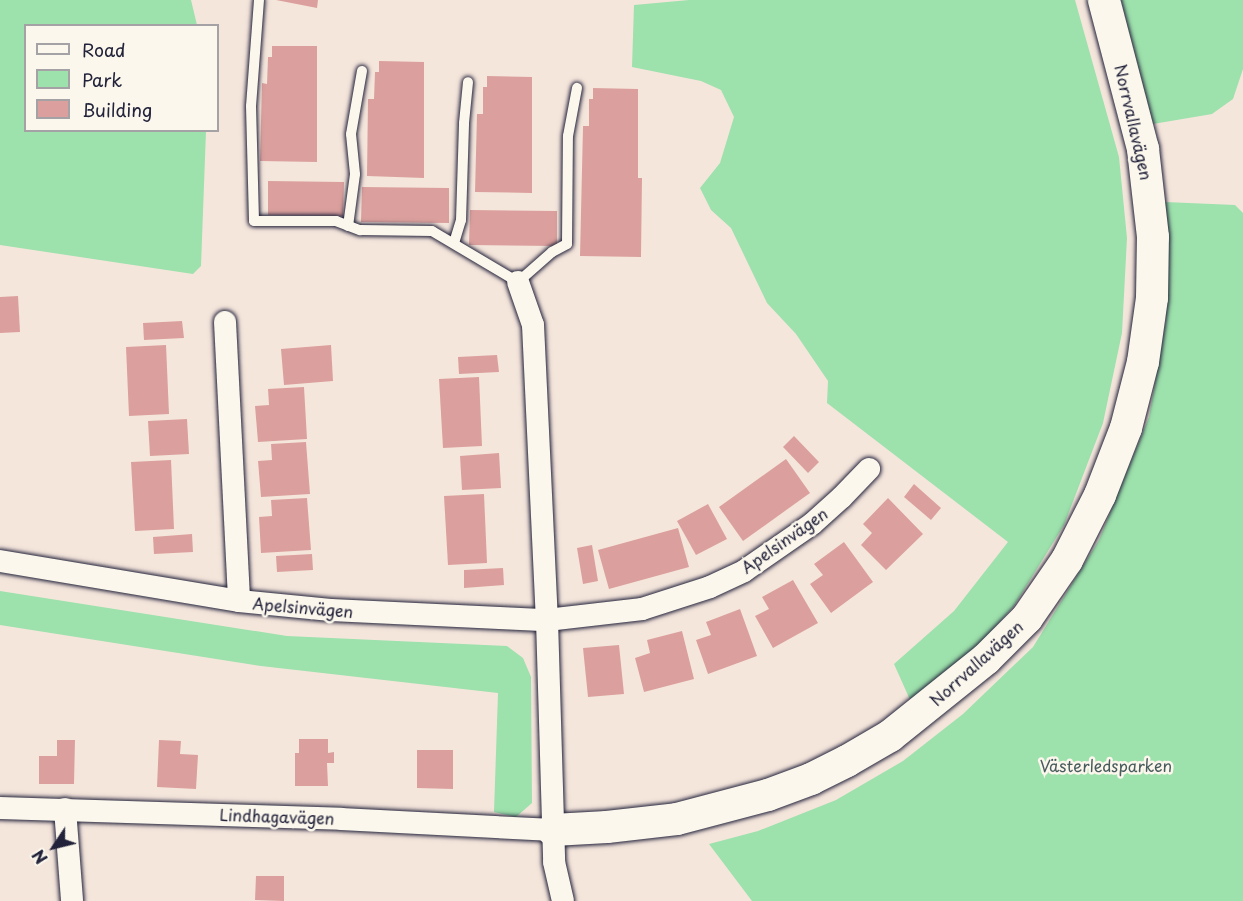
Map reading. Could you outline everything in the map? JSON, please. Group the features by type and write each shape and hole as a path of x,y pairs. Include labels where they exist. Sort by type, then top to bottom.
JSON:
{"street":[{"name":"Norrvallavägen","path":"553,830 607,828 677,819 768,795 811,779 847,761 890,736 986,659 1027,618 1067,560 1100,495 1125,428 1143,362 1152,298 1152,227 1143,149 1104,0"},
{"path":"518,282 533,325 547,620 554,862 563,901"},
{"name":"Apelsinvägen","path":"225,322 239,601"},
{"name":"Apelsinvägen","path":"0,561 239,601 331,610 547,620 642,609 710,587 744,571 812,524 869,469"},
{"name":"Lindhagavägen","path":"0,808 65,808 553,830"},
{"path":"65,808 72,901"}],"lane":[{"path":"259,0 251,106 254,221 336,221 360,230 432,231 518,282 552,252 567,244 568,136 577,88"},
{"path":"348,226 355,174 351,134 362,71"},
{"path":"454,243 461,220 464,123 468,82"}],"green space":[{"path":"0,0 191,0 197,24 24,24 24,132 206,132 201,266 193,274 0,245"},
{"path":"689,0 1075,0 1119,157 1127,238 1122,333 1103,423 1064,525 1014,606 969,656 911,702 894,664 954,611 1008,542 827,403 828,381 796,334 767,303 731,228 711,210 700,188 720,163 734,117 721,90 701,81 632,67 634,5"},
{"path":"1121,0 1243,0 1243,69 1233,99 1212,114 1153,124"},
{"name":"Västerledsparken","path":"1165,202 1235,205 1243,213 1243,901 752,901 709,844 758,831 836,800 903,761 963,714 1033,647 1099,540 1149,417 1166,320"},
{"path":"0,591 287,636 507,646 523,658 531,677 532,803 516,817 494,812 498,693 261,666 0,625"}],"building":[{"path":"276,0 318,0 317,8"},
{"path":"272,46 317,46 317,162 260,161 262,83 267,84 268,57 272,57"},
{"path":"379,61 424,62 424,178 367,176 368,99 374,99 375,72 379,72"},
{"path":"487,76 532,77 532,193 475,192 477,114 483,114 483,87 487,87"},
{"path":"593,88 638,89 638,178 642,178 641,257 580,256 583,126 589,126 589,99 593,99"},
{"path":"268,181 344,182 343,216 268,215"},
{"path":"362,187 449,188 449,223 361,222"},
{"path":"470,210 557,211 557,246 469,245"},
{"path":"18,296 20,332 0,333 0,297"},
{"path":"182,321 184,338 144,340 143,323"},
{"path":"166,345 169,414 129,416 126,347"},
{"path":"331,345 333,381 284,385 281,349"},
{"path":"497,355 499,372 459,374 458,357"},
{"path":"479,377 482,446 443,448 439,379"},
{"path":"304,387 307,439 258,442 255,406 269,405 268,389"},
{"path":"187,419 189,454 150,456 148,421"},
{"path":"794,436 819,462 808,473 783,447"},
{"path":"306,442 310,494 261,497 258,461 272,460 271,444"},
{"path":"499,453 501,488 462,490 460,456"},
{"path":"786,459 810,493 743,541 719,507"},
{"path":"171,460 174,529 135,531 131,462"},
{"path":"914,484 941,508 931,520 904,497"},
{"path":"484,494 487,563 448,565 444,496"},
{"path":"307,498 311,550 261,553 259,517 272,516 271,500"},
{"path":"888,498 923,534 886,570 861,545 872,533 863,524"},
{"path":"708,504 727,539 696,555 677,521"},
{"path":"678,528 689,567 609,589 598,550"},
{"path":"192,534 193,552 154,554 153,537"},
{"path":"844,542 873,582 831,613 810,584 823,575 814,564"},
{"path":"592,545 598,581 583,584 577,548"},
{"path":"312,554 313,570 277,572 276,556"},
{"path":"503,568 504,585 464,588 464,570"},
{"path":"793,580 818,623 773,648 755,616 769,609 762,597"},
{"path":"740,609 757,656 708,674 696,640 711,635 706,622"},
{"path":"682,631 694,679 644,692 635,658 650,653 647,640"},
{"path":"619,645 624,694 588,697 583,648"},
{"path":"299,739 328,739 328,753 334,752 334,763 327,763 328,786 295,786 295,753 299,753"},
{"path":"57,740 75,740 74,784 39,784 39,756 57,756"},
{"path":"159,740 181,741 180,754 198,755 196,789 157,787"},
{"path":"417,750 453,750 453,789 417,788"},
{"path":"256,876 284,876 284,901 255,900"}]}
